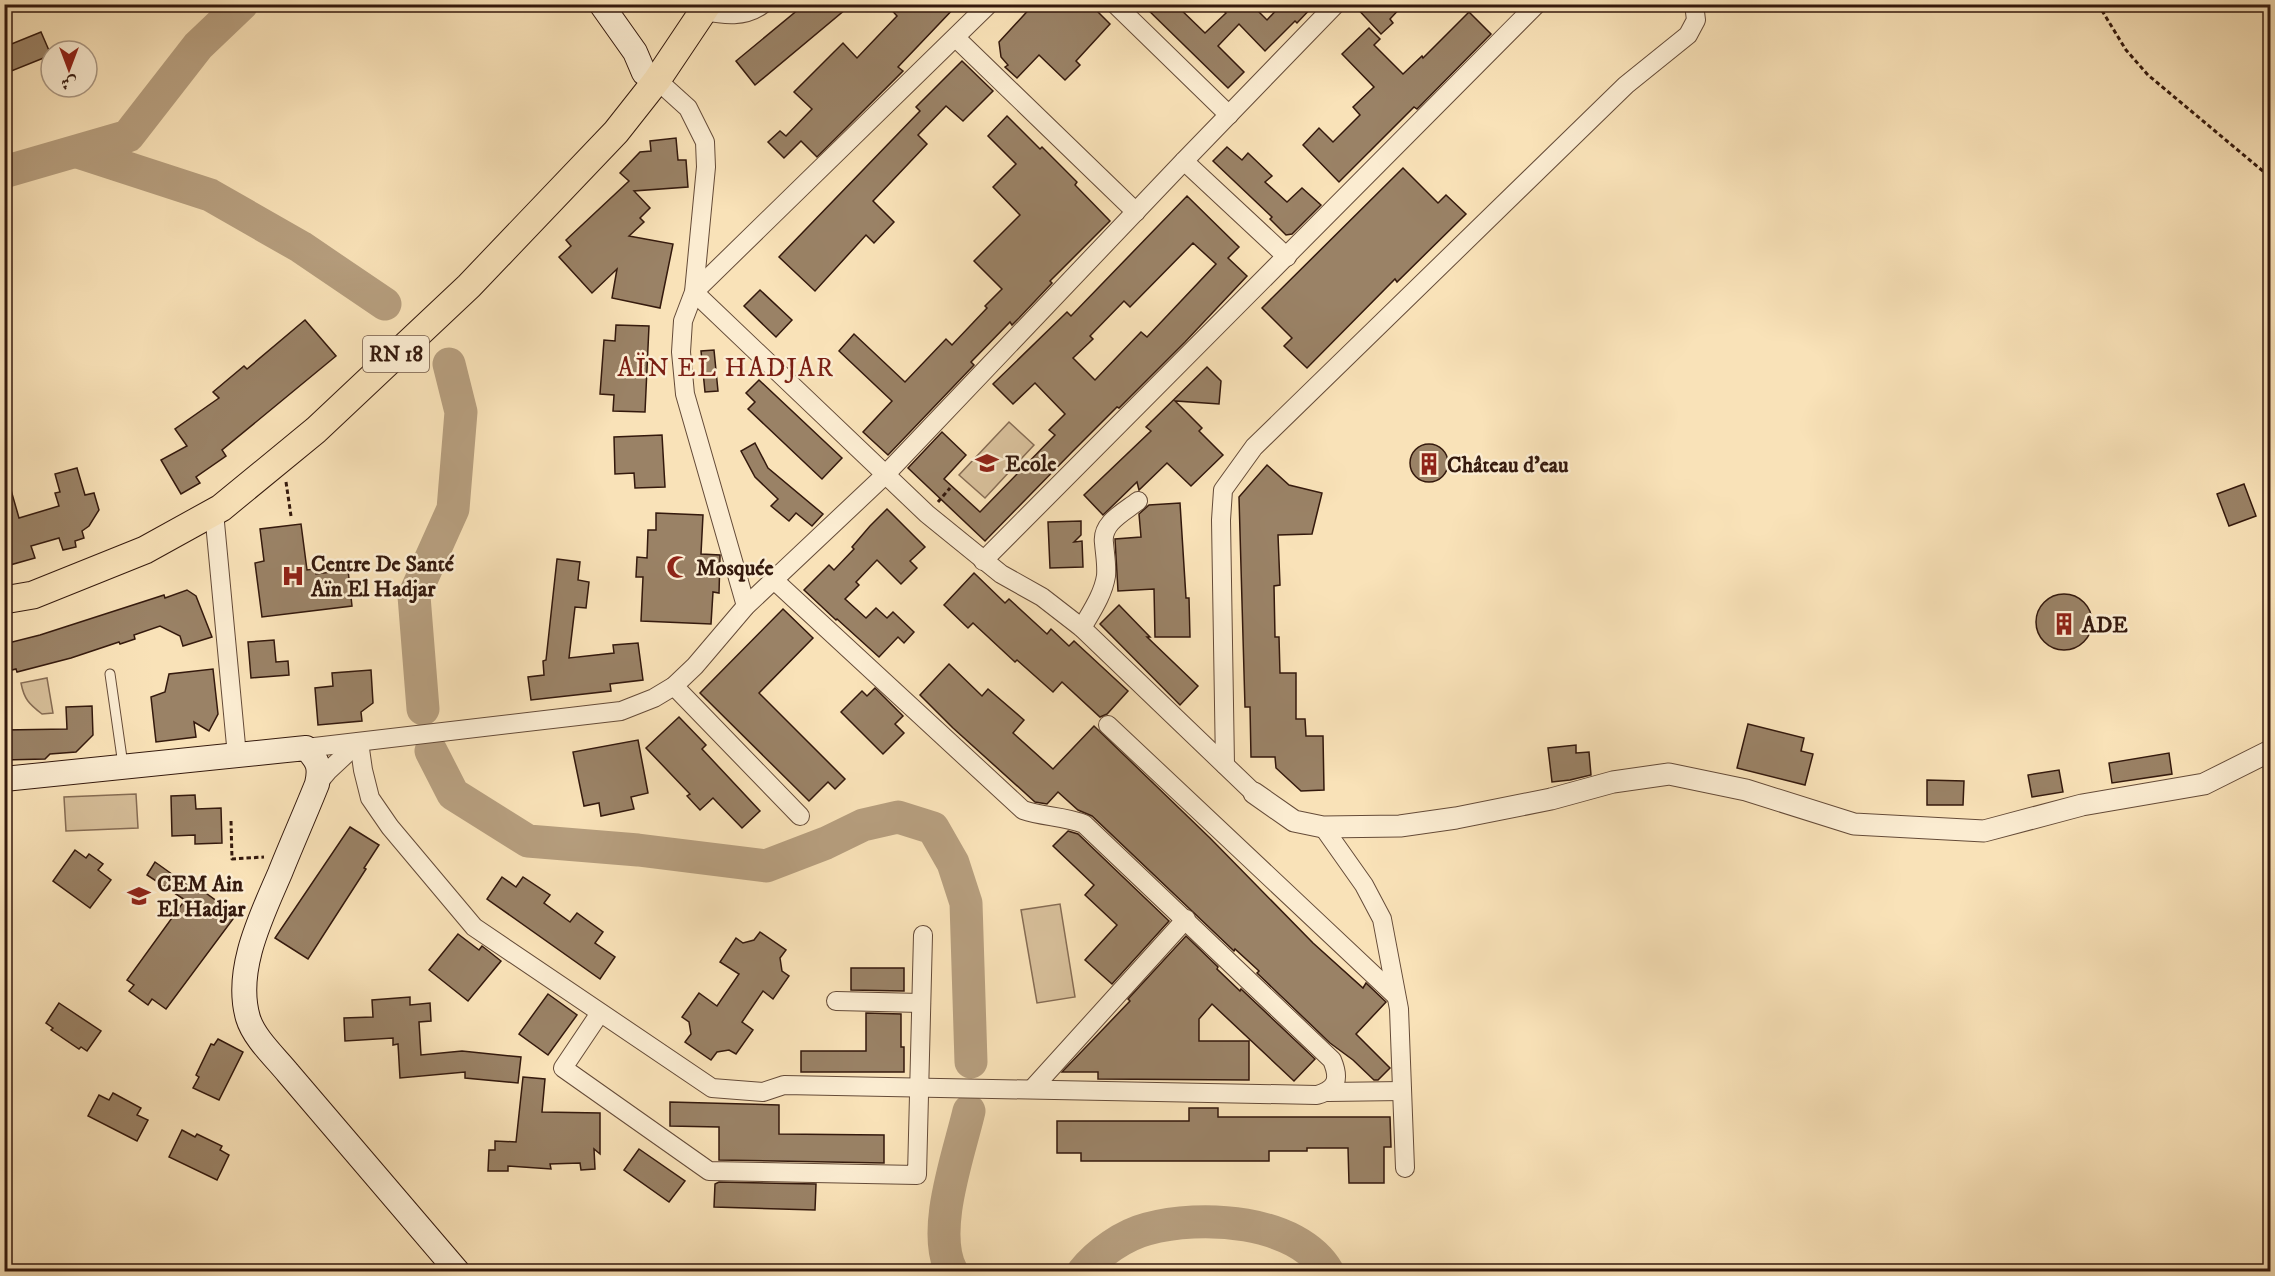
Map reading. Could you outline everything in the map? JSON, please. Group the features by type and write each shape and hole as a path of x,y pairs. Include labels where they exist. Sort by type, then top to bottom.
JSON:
{"main road":[{"path":"601,4 635,52 644,73 657,80"},
{"name":"RN 18","path":"4,600 33,595 145,550 214,512 316,430 469,286 616,132 657,80 705,8"},
{"path":"4,779 306,748 318,762 320,772 254,935 248,964 246,993 249,1018 263,1043 458,1272"}],"street":[{"path":"705,8 726,15 740,15 764,4"},
{"path":"694,292 956,39 989,4"},
{"path":"1115,4 1229,115"},
{"path":"306,748 621,711 654,698 674,686 695,666 746,606 885,475 1336,4"},
{"path":"983,561 1537,4"},
{"path":"1225,765 1221,520 1223,490 1254,447 1626,86 1688,35 1696,20 1694,4"},
{"path":"956,39 1136,212"},
{"path":"657,80 688,108 705,142 706,166 694,292 684,321 681,352 685,394 746,606"},
{"path":"1184,161 1287,257"},
{"path":"694,292 927,514 983,561 1042,597 1082,628 1254,793 1294,822 1323,827 1401,826 1456,818 1551,799 1613,782 1669,774 1746,790 1854,824 1984,831 2082,805 2204,784 2271,751"},
{"path":"1082,628 1101,594 1105,579 1107,564 1103,540 1106,530 1110,522 1138,501"},
{"path":"214,512 237,756"},
{"path":"774,580 1023,810 1040,816 1073,819 1084,825 1186,919 1332,1060 1336,1071 1336,1082 1328,1092"},
{"path":"674,686 800,816"},
{"path":"1108,725 1396,996"},
{"path":"317,784 359,742"},
{"path":"359,742 370,798 390,827 474,927 712,1088 763,1092 784,1085 1317,1095 1328,1092 1402,1091"},
{"path":"1323,827 1364,885 1382,919 1399,1009 1405,1168"},
{"path":"1032,1089 1186,919"},
{"path":"600,1013 563,1068 709,1171 917,1174 923,935"},
{"path":"836,1001 921,1003"}],"lane":[{"path":"110,674 124,768"}],"path":[{"path":"2098,4 2126,50 2148,75 2271,177"},
{"path":"283,457 291,516"},
{"path":"231,821 232,859 287,856"}],"shaded area":[{"path":"1009,422 1034,445 985,498 959,475"},
{"path":"47,678 53,713 42,714 28,701 21,683"},
{"path":"136,794 138,828 66,831 64,797"},
{"path":"1060,904 1075,997 1037,1003 1021,910"}],"building":[{"path":"805,4 852,4 755,85 736,61"},
{"path":"886,4 958,4 898,67 903,71 817,157 801,141 784,158 768,142 780,131 786,136 812,109 794,92 843,43 857,58 897,16"},
{"path":"1034,4 1090,4 1110,24 1076,61 1080,65 1065,80 1039,55 1017,78 1005,67 1008,65 1001,57 999,42"},
{"path":"1142,4 1175,4 1205,33 1226,13 1217,4 1251,4 1267,20 1282,4 1315,4 1265,51 1239,24 1218,46 1244,72 1228,88"},
{"path":"1353,4 1404,4 1390,19 1393,23 1381,34"},
{"path":"1469,12 1491,34 1417,109 1414,107 1339,182 1303,145 1319,128 1333,142 1360,115 1353,107 1374,87 1342,54 1369,28 1380,39 1374,45 1403,74 1422,56 1423,58"},
{"path":"41,32 44,39 39,39 39,60 4,74 4,47"},
{"path":"962,61 993,91 963,121 946,106 918,135 927,144 873,201 894,222 874,243 866,235 815,291 779,257 920,111 916,107"},
{"path":"1007,116 1077,182 1075,185 1110,221 1050,281 1052,283 1019,318 1012,325 1010,322 971,362 974,365 888,455 863,432 892,401 839,351 854,334 905,382 946,339 952,345 1002,289 974,261 1020,215 993,187 1016,164 988,136"},
{"path":"676,138 678,160 686,160 688,187 634,191 650,208 640,218 644,222 629,236 673,244 660,308 612,298 617,269 592,293 559,257 571,246 566,240 629,181 620,173 640,152 651,151 650,141"},
{"path":"1227,147 1242,160 1248,153 1272,176 1265,182 1287,202 1302,188 1321,205 1292,234 1286,235 1270,219 1272,217 1213,161"},
{"path":"1403,168 1438,203 1446,195 1466,214 1397,282 1395,279 1307,368 1284,346 1292,338 1262,308"},
{"path":"1187,196 1239,247 1228,258 1247,276 1185,342 1119,408 1117,407 985,541 908,468 942,432 966,455 944,479 980,512 1055,435 1049,430 1065,414 1035,383 1013,404 993,384 1067,312 1071,316","holes":["1193,243 1216,264 1147,337 1141,332 1095,380 1073,358 1093,339 1090,336 1124,301 1130,307"]},
{"path":"760,290 792,320 776,337 744,306"},
{"path":"305,320 336,356 222,450 226,456 196,477 200,483 181,494 161,460 187,446 175,429 219,398 213,392 244,366 247,369"},
{"path":"616,325 649,326 645,412 613,411 614,395 600,394 604,340 615,341"},
{"path":"714,350 718,391 705,392 701,351"},
{"path":"1207,367 1221,381 1219,404 1175,401 1202,428 1199,431 1223,455 1191,486 1167,463 1139,490 1137,482 1103,515 1084,495 1151,431 1146,427"},
{"path":"759,380 842,458 822,479 748,409 755,402 746,393"},
{"path":"662,435 665,487 635,488 634,473 615,474 614,437"},
{"path":"755,443 768,468 823,514 812,526 796,513 789,521 771,506 778,499 755,477 741,451"},
{"name":"Château d'eau","path":"1429,444 1443,449 1448,463 1443,477 1429,482 1415,477 1410,463 1415,449"},
{"path":"1267,465 1289,485 1322,493 1312,534 1278,535 1280,585 1274,586 1275,637 1279,637 1280,673 1296,673 1296,719 1305,719 1306,736 1323,736 1324,790 1301,791 1276,768 1275,757 1251,757 1250,707 1245,707 1239,497"},
{"path":"77,468 85,495 94,493 99,510 89,526 82,531 84,538 75,541 76,547 63,550 59,538 31,546 35,558 10,565 7,555 4,556 4,484 9,483 19,518 59,506 55,493 60,492 55,474"},
{"path":"2244,484 2256,516 2229,526 2217,494"},
{"path":"1180,503 1186,598 1189,598 1190,637 1155,637 1154,589 1118,591 1115,539 1141,537 1139,514 1149,505"},
{"path":"887,509 925,547 910,561 917,568 901,584 877,560 856,582 859,585 845,599 866,618 876,608 887,618 893,612 914,632 904,643 898,637 879,657 804,590 829,565 834,570"},
{"name":"Mosquée","path":"656,513 703,515 701,554 720,555 719,593 713,592 711,624 641,621 643,577 636,577 637,557 647,558 648,530 656,530"},
{"path":"1081,521 1081,535 1074,542 1082,541 1083,567 1050,568 1048,522"},
{"path":"301,524 307,570 315,569 316,574 348,570 352,606 262,617 255,563 264,561 260,529"},
{"path":"557,559 580,562 578,580 589,582 586,608 575,607 569,658 614,653 613,645 638,643 643,680 610,684 611,691 531,700 528,677 544,675 543,661 546,660"},
{"path":"974,573 1005,603 1009,599 1047,634 1051,629 1069,646 1074,641 1128,691 1107,714 1100,717 1062,682 1053,692 1017,660 1015,662 973,623 968,628 944,605"},
{"path":"187,590 196,596 212,637 183,646 180,636 160,626 134,635 135,639 120,644 119,642 71,658 17,672 16,669 4,672 4,644"},
{"name":"ADE","path":"2058,594 2070,594 2084,602 2092,616 2090,633 2084,642 2070,650 2058,650 2041,638 2036,628 2036,616 2048,599"},
{"path":"1119,605 1150,637 1147,637 1198,686 1180,705 1100,624"},
{"path":"783,609 813,638 759,693 845,779 835,789 828,782 809,801 700,693"},
{"path":"274,640 276,662 288,661 289,675 251,678 248,642"},
{"path":"949,664 982,696 988,689 1024,720 1013,733 1053,769 1094,726 1210,838 1313,943 1363,988 1366,983 1386,1002 1356,1034 1390,1068 1378,1080 1374,1080 1330,1043 1257,973 1259,971 1235,949 1234,951 1092,816 1078,810 1058,792 1047,804 1035,802 953,728 920,695"},
{"path":"213,669 218,714 209,731 194,722 196,737 156,742 151,697 165,692 169,674"},
{"path":"371,670 373,703 361,712 362,721 318,725 315,688 333,686 332,673"},
{"path":"875,688 903,716 895,724 904,733 883,754 841,712 862,691 867,696"},
{"path":"92,706 93,735 76,752 50,754 45,759 4,760 4,730 67,729 66,707"},
{"path":"679,717 706,745 702,749 760,811 742,828 713,798 700,810 687,796 690,794 646,748"},
{"path":"1748,724 1804,738 1801,751 1813,754 1805,785 1737,768"},
{"path":"638,740 648,793 631,797 634,809 601,816 599,803 584,806 573,752"},
{"path":"1576,745 1576,753 1589,752 1591,775 1552,782 1548,748"},
{"path":"2169,753 2172,774 2112,783 2109,763"},
{"path":"2059,770 2063,792 2032,797 2028,775"},
{"path":"1927,780 1964,781 1963,805 1927,805"},
{"path":"195,795 196,809 221,808 222,843 195,844 195,835 172,836 171,796"},
{"path":"350,827 379,845 308,959 275,938"},
{"path":"1068,831 1078,834 1169,921 1112,984 1085,960 1117,925 1085,895 1094,885 1053,846"},
{"path":"75,850 86,858 89,854 103,864 98,870 111,880 90,908 53,881"},
{"path":"155,862 193,889 196,886 236,915 166,1009 152,999 148,1005 129,991 134,985 127,980 185,900 147,875"},
{"path":"502,877 516,887 523,877 550,895 544,903 570,922 577,913 603,932 595,943 615,957 600,979 487,899"},
{"path":"760,932 786,950 780,958 782,971 789,976 773,999 763,991 742,1022 753,1030 736,1054 729,1050 717,1052 711,1060 685,1042 691,1034 689,1022 682,1017 699,993 717,1006 739,974 720,962 736,938 743,943 754,940"},
{"path":"458,934 479,950 482,946 501,961 468,1001 429,970"},
{"path":"1186,936 1240,991 1241,989 1315,1059 1294,1081 1212,1004 1199,1019 1199,1041 1249,1041 1249,1080 1098,1079 1098,1072 1062,1072 1130,1001 1128,999"},
{"path":"851,968 904,968 904,991 851,990"},
{"path":"548,994 577,1015 548,1055 519,1034"},
{"path":"410,997 410,1005 430,1003 431,1021 419,1022 421,1055 462,1051 521,1057 518,1083 465,1078 465,1072 400,1078 398,1044 393,1045 393,1038 345,1041 344,1018 373,1017 372,1000"},
{"path":"59,1003 101,1031 87,1051 81,1047 79,1049 51,1030 53,1028 46,1023"},
{"path":"866,1013 901,1014 904,1072 801,1072 801,1051 866,1051"},
{"path":"218,1039 243,1052 219,1100 193,1088 199,1077 196,1075 211,1044 214,1045"},
{"path":"523,1077 545,1079 542,1112 600,1113 600,1154 594,1149 595,1169 581,1170 580,1163 550,1164 551,1169 508,1166 508,1171 488,1171 489,1150 495,1150 495,1141 516,1142"},
{"path":"113,1093 141,1108 137,1115 148,1120 137,1141 88,1116 99,1095 109,1100"},
{"path":"670,1102 779,1105 779,1134 884,1135 884,1163 719,1160 719,1127 670,1126"},
{"path":"1189,1108 1218,1108 1218,1117 1390,1117 1391,1147 1384,1147 1384,1183 1349,1183 1348,1148 1269,1151 1269,1161 1081,1161 1081,1153 1057,1153 1057,1121 1189,1121"},
{"path":"182,1130 195,1137 197,1134 222,1146 220,1150 229,1155 217,1180 169,1157"},
{"path":"639,1149 685,1181 669,1202 624,1170"},
{"path":"719,1182 816,1184 815,1210 714,1207 715,1184"}],"waterway":[{"path":"4,172 128,136 198,46 242,4"},
{"path":"78,152 210,195 301,247 385,304"},
{"path":"423,709 414,596 453,509 461,412 449,364"},
{"path":"431,751 453,794 528,841 638,850 766,866 826,843 863,825 898,817 933,828 953,863 966,903 971,1062"},
{"path":"952,1272 946,1255 945,1215 953,1170 969,1111"},
{"path":"1083,1272 1104,1252 1129,1236 1169,1224 1193,1222 1246,1225 1271,1231 1294,1241 1313,1254 1328,1272"}],"place":[{"name":"Ecole","path":"987,463"},
{"name":"Château d'eau","path":"1429,464"},
{"name":"Mosquée","path":"678,567"},
{"name":"Centre De Santé Aïn El Hadjar","path":"293,576"},
{"name":"ADE","path":"2064,624"},
{"name":"CEM Ain El Hadjar","path":"139,896"}],"district":[{"name":"AÏN EL HADJAR","path":"726,367"}]}
